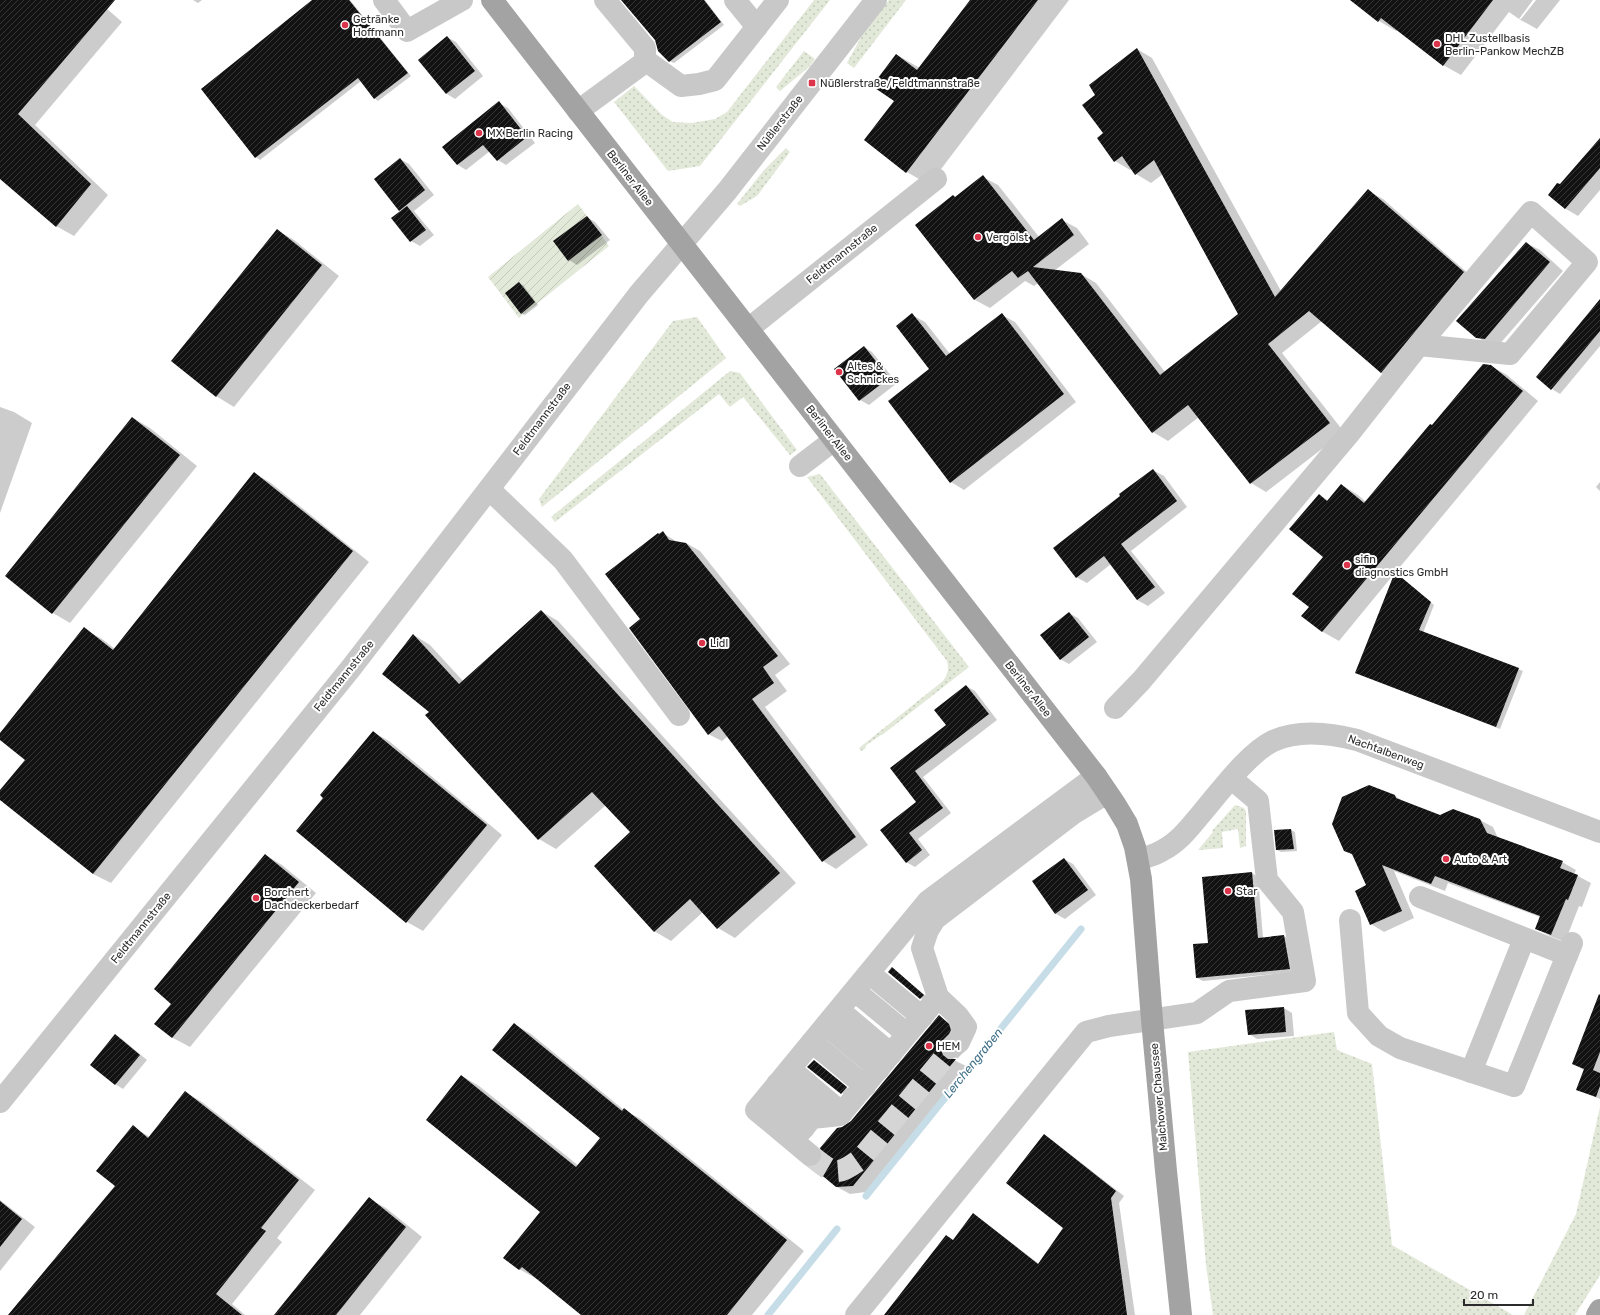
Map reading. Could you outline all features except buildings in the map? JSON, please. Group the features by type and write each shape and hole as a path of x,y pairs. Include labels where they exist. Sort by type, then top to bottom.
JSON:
{"main road":[{"name":"Berliner Allee","path":"492,0 1102,784 1127,824 1135,847 1139,870"},
{"name":"Malchower Chaussee","path":"1139,870 1166,1171 1181,1315"},
{"path":"1597,1315 1600,1310"}],"street":[{"path":"384,0 407,31 462,0"},
{"path":"578,111 627,77 645,62 644,48 605,0"},
{"path":"735,0 757,27"},
{"path":"645,60 681,86 715,80 778,0"},
{"name":"Nüßlerstraße","path":"682,244 727,191 876,0"},
{"name":"Feldtmannstraße","path":"748,329 936,179"},
{"path":"1115,708 1141,681 1349,434 1419,345 1531,212 1587,262 1510,354 1419,345"},
{"name":"Feldtmannstraße","path":"0,1102 351,668 630,306 682,244"},
{"path":"800,466 834,440"},
{"path":"489,489 563,560 679,715"},
{"name":"Nachtalbenweg","path":"1139,870 1182,836 1252,756 1272,742 1284,736 1302,734 1322,734 1357,740 1600,832"},
{"path":"856,1315 1086,1032 1110,1026 1197,1013 1229,991 1305,981 1293,912 1267,880 1258,801 1232,779"},
{"path":"938,997 840,1115 804,1128 756,1110 928,901 1102,784"},
{"path":"954,1048 959,1042 966,1027 958,1016 938,997 922,948 928,930 935,919 1074,813 1102,784"},
{"path":"1350,920 1358,1012 1379,1036 1400,1048 1514,1086 1570,949 1524,939 1420,897"},
{"path":"1472,1072 1524,939"},
{"path":"869,973 922,1016"},
{"path":"855,991 907,1034"},
{"path":"832,1018 885,1061"},
{"path":"812,1042 865,1086"},
{"path":"778,1084 842,1113"},
{"path":"778,1084 804,1128 810,1154"}],"green space":[{"path":"814,0 830,0 700,166 668,171 614,102 634,86 662,115 673,122 692,123 715,119 727,112"},
{"path":"889,0 906,0 854,68 847,63 864,32"},
{"path":"804,51 815,59 809,67 780,91 776,87"},
{"path":"786,148 790,152 757,196 740,206 737,204 764,170"},
{"path":"578,204 609,246 519,318 488,277"},
{"path":"697,317 726,358 542,507 539,499 673,321"},
{"path":"730,371 740,373 797,450 790,455 743,397 730,407 719,394 555,522 551,517"},
{"path":"820,474 969,667 882,735 865,746 866,748 861,751 859,748 943,681 948,671 948,664 807,477"},
{"path":"1235,805 1244,808 1246,811 1246,846 1240,848 1238,829 1222,832 1223,848 1198,850 1213,832 1212,831"},
{"path":"1334,1032 1337,1050 1372,1064 1392,1245 1513,1315 1213,1315 1206,1265 1188,1052"},
{"path":"1600,1107 1600,1275 1575,1315 1524,1315 1576,1214"}],"waterway":[{"name":"Lerchengraben","path":"866,1196 1081,929"},
{"name":"Lerchengraben","path":"768,1315 837,1229"}],"tunnel":[{"path":"810,1155 825,1167 836,1171 841,1171 862,1158 953,1047"}],"place":[{"name":"Getränke Hoffmann","path":"345,25"},
{"name":"DHL Zustellbasis Berlin-Pankow MechZB","path":"1437,44"},
{"name":"Nüßlerstraße/Feldtmannstraße","path":"812,83"},
{"name":"MX Berlin Racing","path":"479,133"},
{"name":"Vergölst","path":"978,237"},
{"name":"Altes & Schnickes","path":"839,372"},
{"name":"sifin diagnostics GmbH","path":"1347,565"},
{"name":"Lidl","path":"702,643"},
{"name":"Auto & Art","path":"1446,859"},
{"name":"Star","path":"1228,891"},
{"name":"Borchert Dachdeckerbedarf","path":"256,898"},
{"name":"HEM","path":"929,1046"}]}
